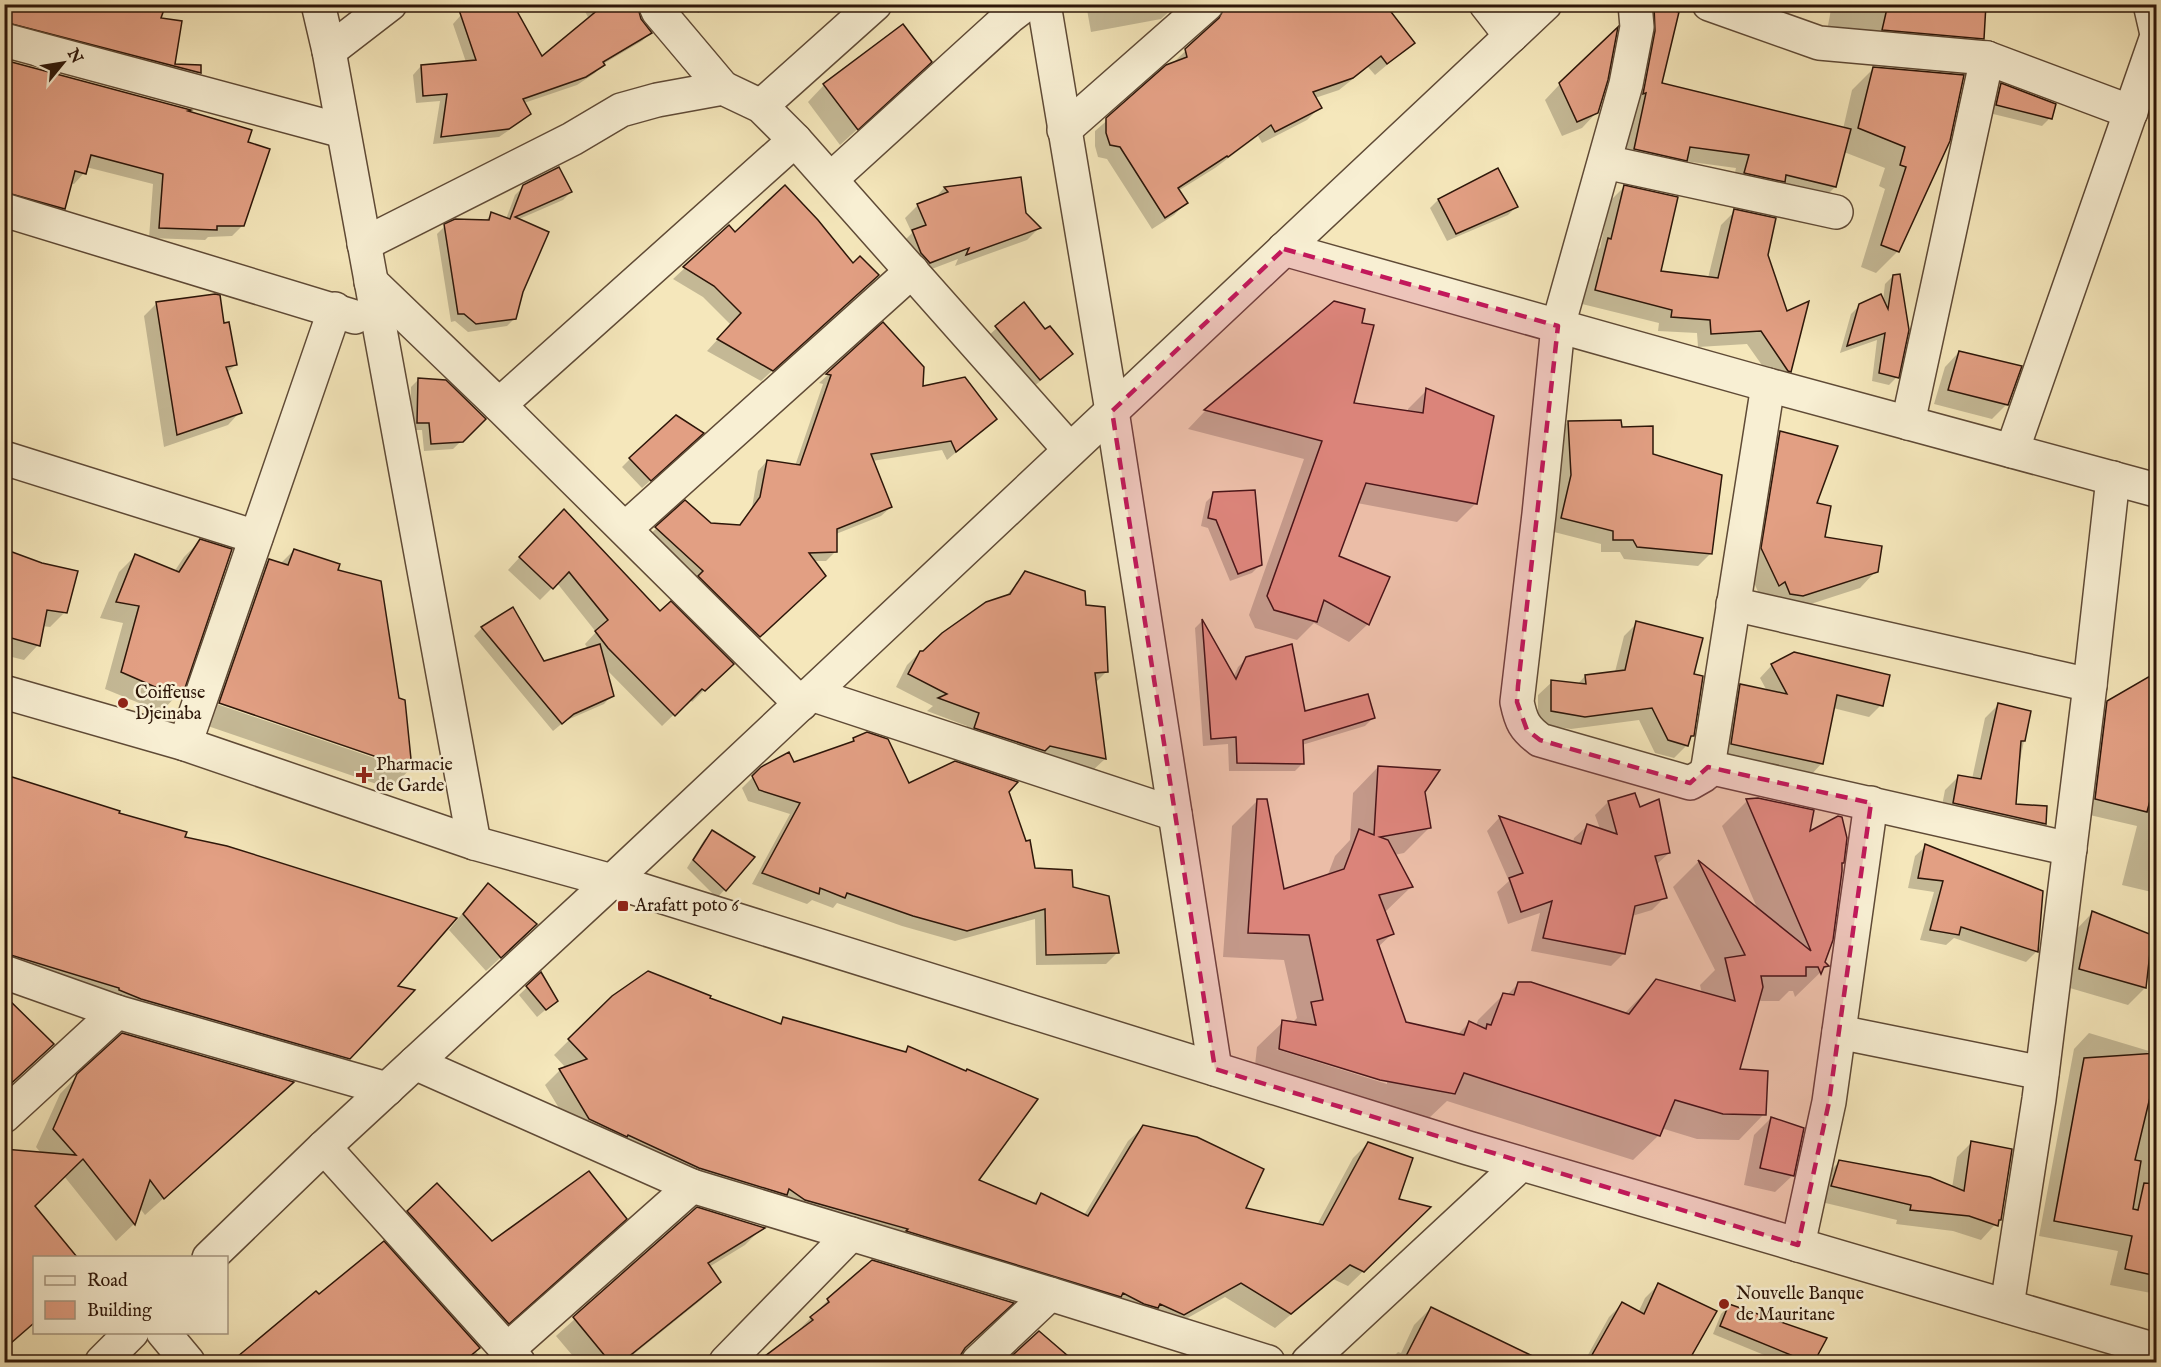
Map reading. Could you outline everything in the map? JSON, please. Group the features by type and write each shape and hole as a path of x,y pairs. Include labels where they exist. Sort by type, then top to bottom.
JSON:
{"street":[{"path":"318,4 329,51 474,843"},
{"path":"329,51 390,4"},
{"path":"655,4 658,11 723,88 761,106 795,140 1070,450"},
{"path":"761,106 875,4"},
{"path":"1044,4 1112,411 1215,1069"},
{"path":"1064,130 1207,4"},
{"path":"1486,4 1511,36"},
{"path":"210,1256 1545,4"},
{"path":"1635,4 1637,27 1626,84 1558,326 1517,702 1527,730 1540,740 1690,783 1704,775 1708,767 1768,385"},
{"path":"1709,4 1819,43 1987,58 2131,112"},
{"path":"2150,4 2157,30"},
{"path":"831,179 1011,9"},
{"path":"2012,451 2157,39"},
{"path":"4,40 343,131"},
{"path":"1908,423 1987,58"},
{"path":"364,244 572,139 621,110 657,100 723,88"},
{"path":"499,405 795,140"},
{"path":"1605,162 1836,212"},
{"path":"4,210 335,309 379,326"},
{"path":"1284,249 1768,385 2157,490"},
{"path":"625,529 912,271"},
{"path":"371,282 625,529 806,699 1175,814"},
{"path":"185,744 335,309"},
{"path":"4,458 256,537"},
{"path":"2007,1306 2042,1073 2114,478"},
{"path":"1733,604 2090,685"},
{"path":"4,692 185,744 474,843 612,881 1521,1164 2157,1350"},
{"path":"1708,767 2070,849"},
{"path":"1798,1245 1829,1102 1871,803"},
{"path":"4,972 117,1012 387,1089"},
{"path":"4,1116 117,1012"},
{"path":"1839,1032 2042,1073"},
{"path":"414,1063 692,1185 1050,1293 1268,1362"},
{"path":"324,1147 513,1356 692,1185"},
{"path":"1308,1362 1521,1164"},
{"path":"726,1362 851,1234"},
{"path":"978,1362 1050,1293"},
{"path":"102,1362 130,1334"},
{"path":"165,1334 188,1362"}],"highlighted area":[{"path":"1284,249 1558,326 1518,686 1517,702 1527,730 1540,740 1690,783 1708,767 1871,803 1829,1102 1798,1245 1215,1069 1112,411"}],"building":[{"path":"4,4 166,4 161,18 182,21 175,64 201,65 201,73 4,22"},
{"path":"457,4 513,4 542,56 605,4 637,4 641,19 652,33 603,62 605,65 586,77 523,99 531,114 509,129 441,137 447,94 423,96 421,65 476,60"},
{"path":"1226,4 1385,4 1415,43 1387,64 1381,56 1353,78 1313,92 1322,108 1275,132 1271,125 1228,157 1178,188 1188,203 1165,218 1120,147 1110,145 1106,133 1106,118 1166,65 1187,57 1185,49 1219,18"},
{"path":"1888,4 1986,4 1984,39 1882,30"},
{"path":"1654,6 1679,12 1662,83 1851,129 1836,187 1786,175 1785,182 1744,173 1749,155 1690,147 1687,161 1634,149 1646,93 1643,94 1655,31"},
{"path":"903,24 932,62 858,130 823,84"},
{"path":"1618,27 1608,80 1598,113 1577,122 1559,83"},
{"path":"4,60 191,110 188,111 252,130 248,142 270,149 244,226 217,226 217,230 159,228 163,174 91,155 86,174 75,171 65,209 4,192"},
{"path":"1873,67 1964,75 1950,141 1899,252 1881,245 1906,167 1900,165 1905,147 1858,128"},
{"path":"2001,83 2056,104 2052,119 1996,105"},
{"path":"559,167 572,192 515,217 549,232 523,292 516,319 476,324 464,314 458,314 444,224 455,219 489,220 491,212 510,219 523,185"},
{"path":"1498,168 1518,207 1456,234 1438,199"},
{"path":"1021,177 1026,213 1041,228 966,255 969,248 930,263 921,253 912,230 926,225 917,204 948,192 944,187"},
{"path":"785,185 818,220 853,263 860,256 879,275 773,371 717,339 741,313 714,286 683,267 729,225 735,232"},
{"path":"1624,185 1678,197 1661,271 1718,278 1734,209 1776,218 1768,255 1787,311 1809,301 1791,372 1788,371 1761,331 1711,334 1710,320 1671,317 1672,310 1595,290 1608,238 1611,239"},
{"path":"1900,274 1909,330 1899,378 1879,373 1885,333 1847,346 1859,304 1881,294 1888,309 1893,275"},
{"path":"220,295 224,323 229,322 237,365 226,367 242,413 177,435 156,302"},
{"path":"1334,301 1365,309 1362,323 1374,325 1354,403 1423,413 1426,388 1494,416 1477,504 1366,483 1339,556 1390,577 1369,625 1324,600 1317,622 1274,610 1267,596 1322,441 1204,410"},
{"path":"1024,302 1045,329 1050,326 1073,354 1040,380 995,326"},
{"path":"883,322 924,367 923,386 965,377 997,419 956,452 951,441 871,454 892,507 837,529 837,552 809,553 826,576 760,637 698,576 703,571 655,527 685,500 711,523 740,525 760,497 767,460 800,465 831,375 826,374"},
{"path":"1959,351 2022,366 2008,405 1948,390"},
{"path":"418,378 446,380 486,419 463,442 431,444 429,423 417,423"},
{"path":"676,415 704,433 651,481 629,458"},
{"path":"1621,420 1622,427 1653,426 1653,454 1722,475 1712,554 1637,547 1633,540 1613,540 1613,531 1561,518 1571,475 1568,421"},
{"path":"1780,431 1838,446 1817,503 1831,506 1825,537 1882,546 1878,572 1803,596 1790,594 1785,582 1779,586 1761,548"},
{"path":"1255,490 1262,565 1238,574 1216,520 1208,518 1213,492"},
{"path":"564,509 660,611 671,601 734,664 705,691 702,689 675,716 608,648 595,631 608,620 569,572 553,589 519,557"},
{"path":"200,539 232,549 184,691 180,690 178,697 121,672 139,606 116,602 135,554 179,572"},
{"path":"4,549 42,563 78,571 67,613 47,610 40,646 4,636"},
{"path":"294,549 340,564 338,570 381,581 399,698 405,700 412,769 219,703 269,559 288,565"},
{"path":"1025,571 1085,591 1086,605 1105,607 1108,672 1095,673 1106,759 1050,746 1045,751 974,728 979,713 938,698 947,694 908,674 920,651 986,602 1010,594"},
{"path":"513,607 544,661 600,644 614,696 574,714 562,724 481,627"},
{"path":"1202,619 1236,679 1246,657 1292,644 1305,711 1368,694 1375,718 1303,740 1304,764 1237,763 1236,737 1211,739"},
{"path":"1636,621 1703,638 1694,674 1703,676 1694,736 1691,736 1688,746 1668,740 1652,708 1585,717 1551,711 1551,680 1586,684 1585,675 1625,670"},
{"path":"1794,652 1890,675 1883,706 1837,695 1823,764 1731,744 1740,684 1787,694 1771,664"},
{"path":"2157,672 2157,774 2147,812 2095,799 2107,701"},
{"path":"1998,703 2031,711 2025,741 2021,741 2016,804 2047,806 2046,824 1953,803 1958,775 1981,779"},
{"path":"867,732 888,739 909,783 955,761 1018,782 1009,792 1026,841 1030,840 1035,868 1072,870 1073,887 1109,896 1119,953 1046,955 1045,909 967,931 913,916 847,893 845,898 820,888 819,894 762,873 800,803 759,790 752,776 761,767 789,752 794,762 854,741 853,738"},
{"path":"1378,766 1440,770 1425,792 1431,828 1380,837 1388,840 1413,887 1379,895 1394,934 1377,940 1406,1022 1464,1035 1469,1021 1486,1029 1487,1024 1491,1025 1503,993 1514,995 1518,982 1531,982 1629,1014 1656,979 1735,1001 1725,958 1745,955 1698,860 1811,951 1746,799 1758,798 1814,810 1810,831 1838,816 1842,817 1847,838 1833,940 1825,962 1829,966 1824,967 1821,974 1818,967 1806,967 1806,976 1761,976 1763,987 1740,1069 1768,1071 1766,1115 1723,1114 1675,1100 1660,1136 1464,1073 1455,1094 1380,1080 1279,1049 1282,1020 1316,1025 1311,1002 1323,1000 1309,935 1248,933 1257,799 1267,799 1284,889 1344,869 1359,829 1374,835"},
{"path":"9,776 120,811 119,813 187,832 185,837 227,846 457,918 398,986 415,990 350,1059 141,999 119,988 4,953 4,796"},
{"path":"1635,793 1640,807 1659,799 1670,853 1655,856 1667,898 1635,906 1625,954 1543,938 1552,901 1521,912 1509,878 1523,873 1499,816 1581,844 1587,824 1617,834 1608,801"},
{"path":"712,830 755,857 726,891 693,860"},
{"path":"1925,844 2043,891 2038,952 1961,927 1959,935 1930,930 1943,881 1918,878"},
{"path":"488,883 537,924 501,958 463,914"},
{"path":"2092,911 2152,935 2146,988 2079,969"},
{"path":"648,971 711,996 710,998 781,1024 783,1017 906,1052 908,1046 1038,1099 979,1180 1036,1204 1041,1193 1088,1216 1143,1125 1197,1137 1264,1169 1246,1208 1323,1225 1368,1142 1413,1158 1399,1199 1431,1207 1364,1272 1350,1265 1291,1314 1241,1283 1184,1315 1160,1304 1158,1308 1144,1304 1123,1293 1121,1297 906,1231 908,1229 805,1200 789,1189 787,1195 699,1168 589,1119 559,1069 587,1059 568,1039 612,996"},
{"path":"541,972 558,1001 546,1010 526,986"},
{"path":"4,995 54,1044 4,1090"},
{"path":"122,1033 294,1082 164,1199 150,1180 135,1225 83,1159 35,1206 76,1256 33,1256 33,1324 4,1349 4,1149 76,1155 53,1129 77,1074"},
{"path":"2157,1053 2157,1068 2135,1160 2141,1161 2133,1209 2138,1210 2144,1183 2157,1184 2157,1276 2125,1269 2132,1236 2054,1221 2084,1058"},
{"path":"1771,1117 1804,1128 1794,1176 1760,1168"},
{"path":"1971,1141 2012,1149 2001,1220 1998,1226 1969,1216 1910,1210 1911,1205 1831,1186 1839,1160 1930,1177 1964,1191"},
{"path":"589,1171 627,1219 509,1324 407,1211 437,1183 492,1241"},
{"path":"697,1207 765,1228 708,1263 721,1282 622,1362 610,1362 573,1317"},
{"path":"384,1241 480,1348 463,1362 231,1362 316,1291 319,1294"},
{"path":"872,1260 1014,1303 965,1348 960,1356 960,1362 757,1362 813,1320 810,1317 829,1302 827,1299"},
{"path":"1658,1283 1717,1311 1688,1362 1588,1362 1622,1302 1644,1314"},
{"path":"1729,1304 1827,1338 1814,1362 1808,1362 1720,1326"},
{"path":"1431,1307 1545,1362 1403,1362"},
{"path":"1039,1331 1075,1362 1005,1362"}],"place":[{"name":"Coiffeuse Djeinaba","path":"123,703"},
{"name":"Pharmacie de Garde","path":"364,775"},
{"name":"Arafatt poto 6","path":"623,906"},
{"name":"Nouvelle Banque de Mauritane","path":"1724,1304"}]}
